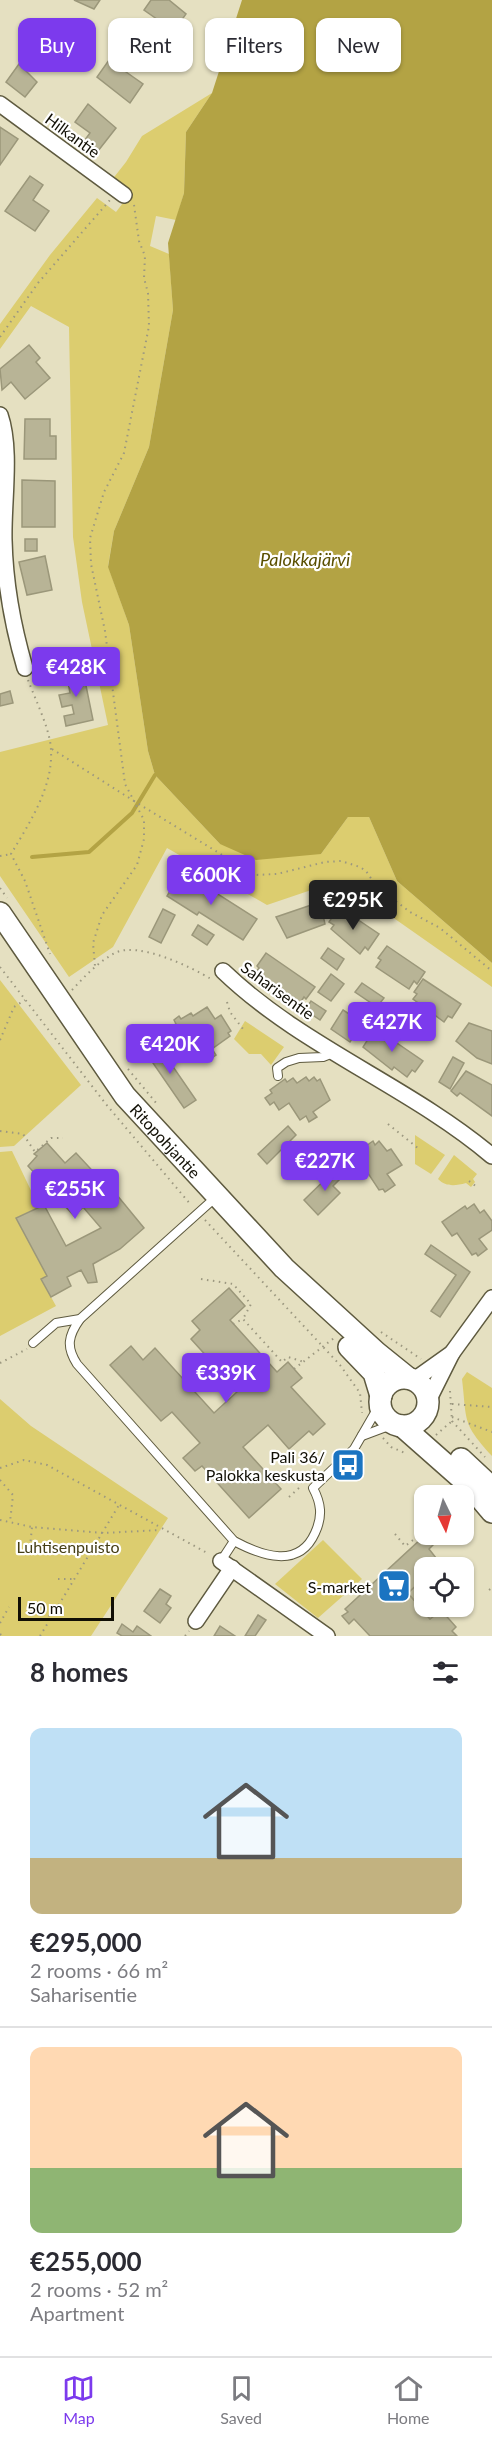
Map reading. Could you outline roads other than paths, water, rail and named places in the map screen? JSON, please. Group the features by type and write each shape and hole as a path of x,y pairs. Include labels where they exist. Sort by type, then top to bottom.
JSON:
{"main road":[{"name":"Ritopohjantie","path":"0,913 125,1096 284,1268 376,1353 411,1379"},
{"name":"Ritopohjantie","path":"284,1268 330,1342 374,1372 381,1400"},
{"path":"492,1488 435,1436 428,1423 423,1387 411,1379 388,1384 381,1400 391,1427 470,1486 492,1512"},
{"path":"391,1427 418,1422 427,1406"}],"street":[{"name":"Hilkantie","path":"0,104 124,195"},
{"path":"0,415 4,435 4,540 7,587 25,668"},
{"name":"Saharisentie","path":"216,975 453,1126 492,1156"},
{"path":"427,1406 437,1371 492,1298"},
{"path":"411,1379 437,1371"},
{"path":"196,1621 227,1565 327,1636"}],"lane":[{"path":"278,1076 277,1068 286,1062 323,1057 334,1052"},
{"path":"216,1197 80,1319 69,1339 69,1348 77,1364 234,1541 268,1555 291,1556 309,1546 318,1528 321,1512 321,1504 313,1488 354,1449 381,1400"},
{"path":"33,1343 56,1323 80,1319"},
{"path":"362,1436 391,1427"},
{"path":"227,1565 234,1541"}],"water":[{"name":"Palokkajärvi","path":"242,0 492,0 492,963 397,881 369,817 348,817 321,854 256,860 220,844 155,775 148,751 129,625 108,567 114,531 149,447 173,310 168,243 184,193 186,132 212,93 219,72 304,72 304,18 236,18"}],"waterway":[{"path":"32,857 89,852 132,813 155,775"}],"place":[{"name":"Pali 36/ Palokka keskusta","path":"348,1465"},
{"name":"S-market","path":"394,1586"}],"park label":[{"name":"Luhtisenpuisto","path":"68,1546"}]}
